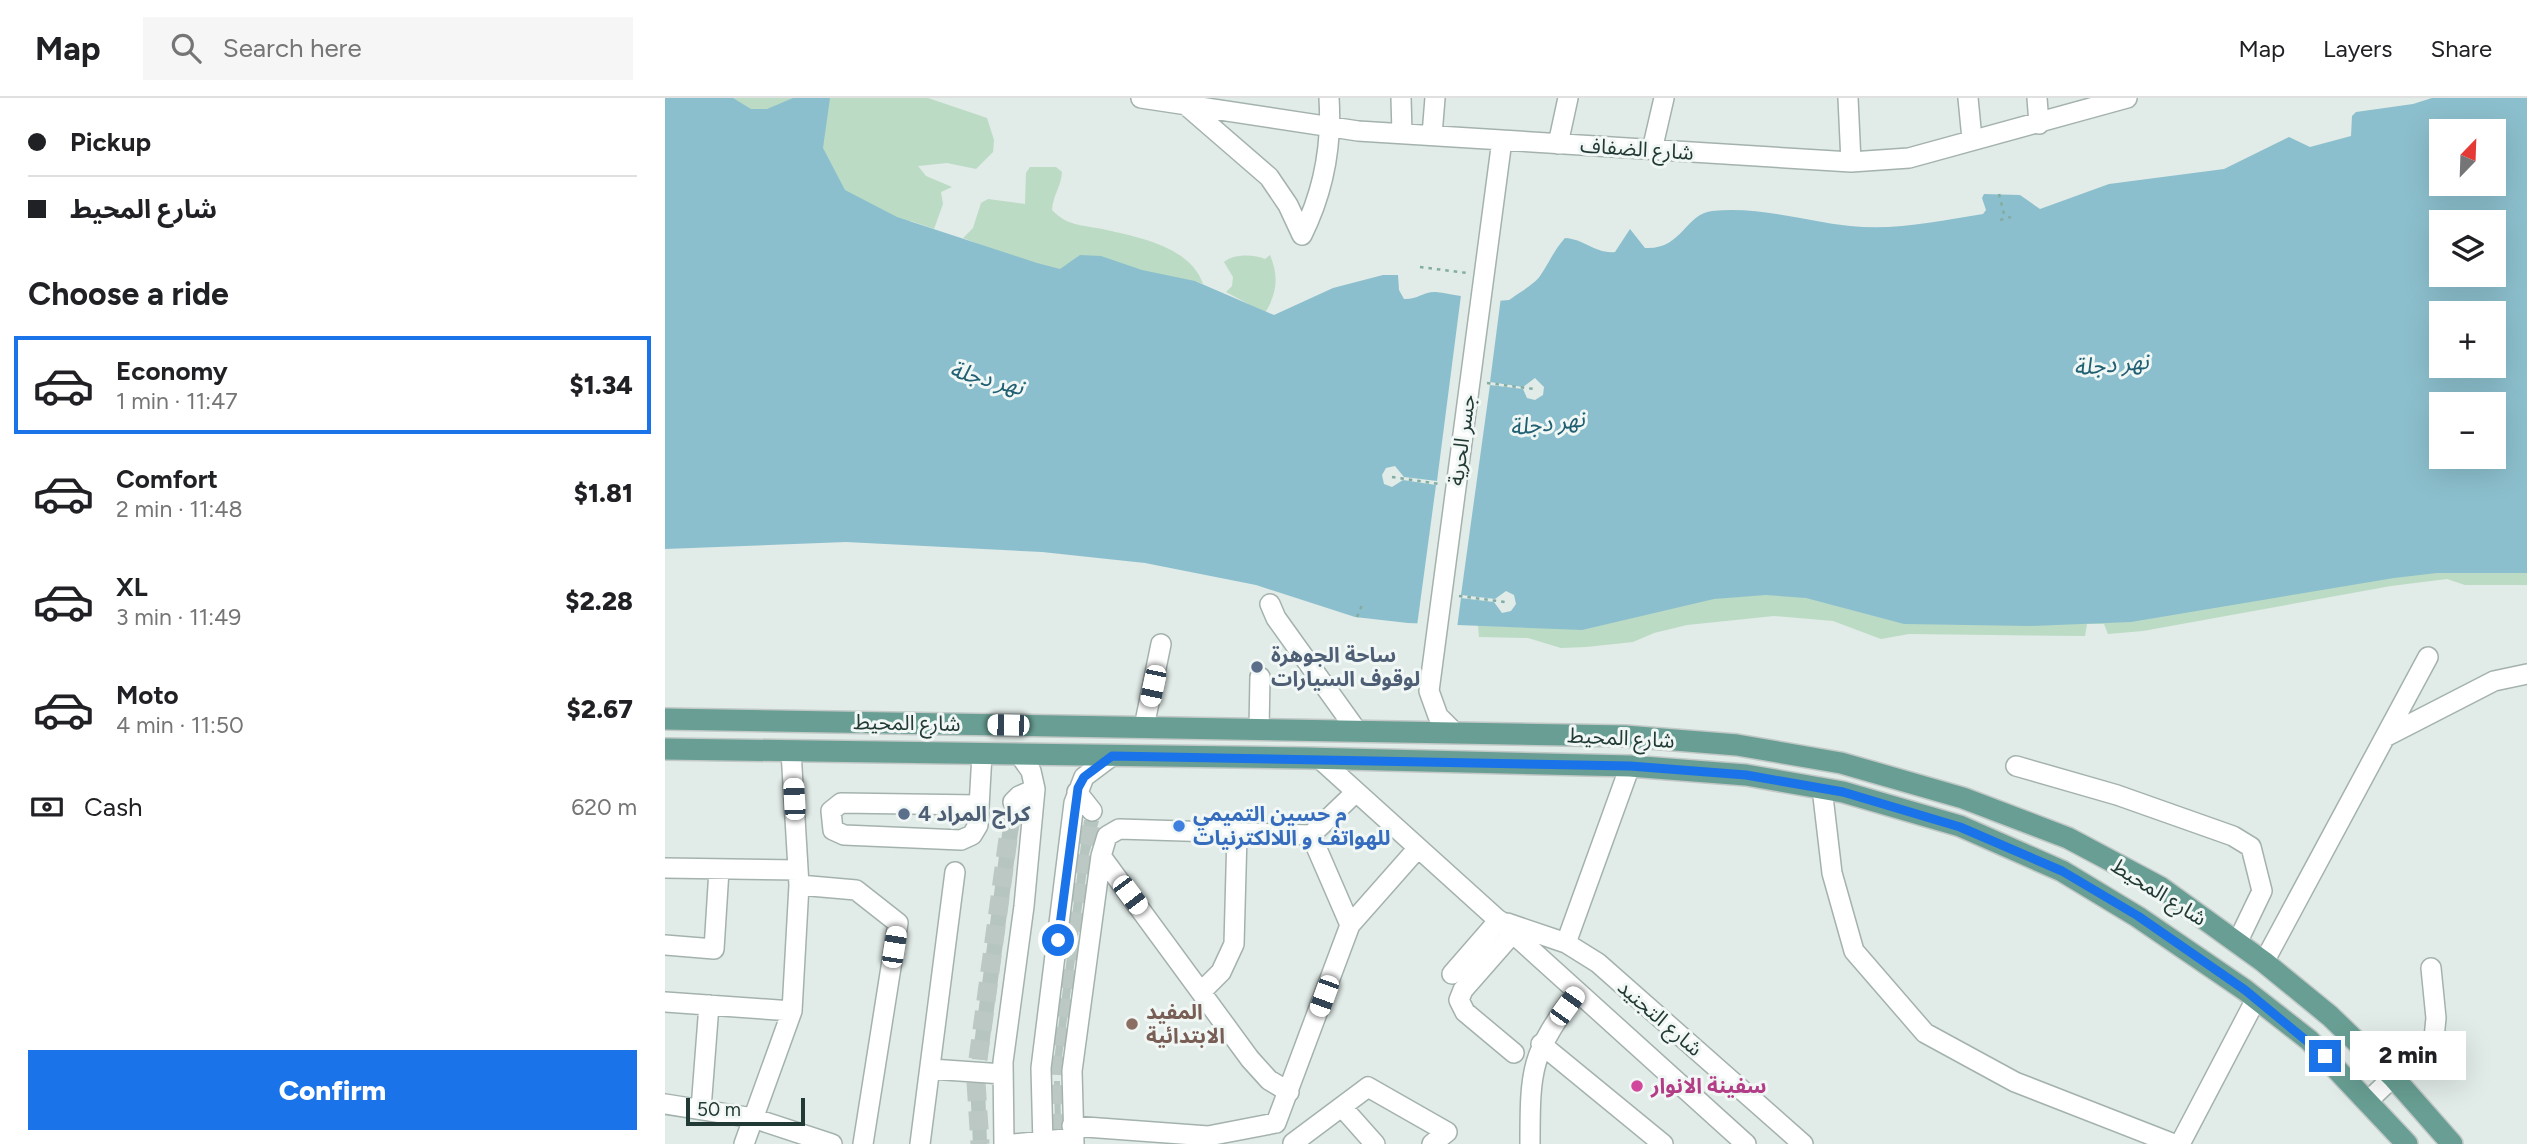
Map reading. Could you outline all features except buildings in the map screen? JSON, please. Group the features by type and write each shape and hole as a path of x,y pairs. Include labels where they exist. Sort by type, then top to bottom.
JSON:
{"main road":[{"name":"شارع المحيط","path":"665,719 1625,736 1737,745 1841,763 1972,801 2068,838 2160,887 2264,962 2330,1016 2387,1071 2452,1144"},
{"path":"1451,762 1457,749 1453,732"},
{"path":"1489,733 1482,747 1489,763"},
{"name":"شارع المحيط","path":"665,749 1630,766 1746,775 1822,788 1964,828 2062,871 2138,916 2309,1040 2363,1094 2407,1144"},
{"path":"1934,819 1943,809 1943,792"},
{"path":"1964,828 1963,812 1972,801"},
{"path":"2363,1094 2387,1071"},
{"path":"2385,1119 2397,1101 2413,1100"}],"street":[{"name":"شارع الضفاف","path":"1141,98 1215,104 1331,128 1851,162 1909,158 2127,98"},
{"path":"1179,103 1269,177 1289,205 1301,234 1313,214 1331,128 1329,98"},
{"path":"1401,98 1402,133"},
{"path":"1432,135 1435,98"},
{"path":"1558,144 1568,98"},
{"path":"1652,150 1664,98"},
{"path":"1848,98 1851,162"},
{"path":"1968,98 1972,139"},
{"path":"2037,98 2039,124"},
{"name":"جسر الحرية","path":"1453,732 1438,716 1429,691 1502,140"},
{"path":"1270,604 1276,618 1357,731"},
{"path":"1144,727 1161,644"},
{"path":"2264,962 2428,657"},
{"path":"2385,737 2494,681 2527,674"},
{"path":"1259,729 1260,677"},
{"path":"744,1144 792,1011 799,878 791,751"},
{"path":"978,805 841,803 831,811 829,819 833,830 844,835 961,840 972,835 978,825 982,754"},
{"path":"1005,1144 1003,1074 1024,906 1035,789 1031,771 1019,754"},
{"path":"1060,1139 1041,1068 1077,792 1084,777 1112,756"},
{"name":"شارع التجنيد","path":"1320,759 1746,1144"},
{"path":"1566,943 1630,766"},
{"path":"2016,766 2117,795 2233,836 2251,847 2262,891 2238,943"},
{"path":"1822,788 1832,873 1854,951 1925,1033 2015,1082 2174,1144"},
{"path":"1013,802 1019,796 1035,789"},
{"path":"1077,792 1092,811"},
{"path":"1060,1139 1072,1071 1101,856 1107,836 1114,830 1311,835 1356,792"},
{"path":"1202,991 1221,972 1234,944 1237,834"},
{"path":"1311,835 1350,925"},
{"path":"1276,1123 1350,925 1418,848"},
{"path":"1101,856 1250,1059 1269,1080 1289,1092"},
{"path":"665,868 799,878 856,890 898,923 863,1144"},
{"path":"665,945 714,949 719,870"},
{"path":"920,1144 955,872"},
{"path":"1452,974 1506,927"},
{"path":"1506,927 1459,1000 1465,1012 1514,1053"},
{"name":"شارع التجنيد","path":"1506,927 1566,943 1598,963 1803,1144"},
{"path":"2387,1071 2434,1038 2436,1018 2431,968"},
{"path":"1530,1144 1530,1086 1541,1044 1577,992"},
{"path":"2180,1144 2256,999"},
{"path":"665,1002 792,1011"},
{"path":"701,1109 709,1005"},
{"path":"1541,1044 1663,1144"},
{"path":"931,1069 1003,1074"},
{"path":"1276,1123 1293,1144 1368,1087 1447,1132 1432,1144"},
{"path":"665,1104 753,1118 832,1144"},
{"path":"1342,1107 1375,1144"},
{"path":"1014,1144 1060,1139 1208,1136 1276,1123"}],"path":[{"path":"1999,194 2005,218"},
{"path":"2000,219 2011,217"},
{"path":"1420,267 1484,275"},
{"path":"1470,381 1534,389"},
{"path":"1392,477 1456,486"},
{"path":"1441,594 1505,602"},
{"path":"1357,617 1362,605"}],"green space":[{"path":"708,98 928,98 987,118 994,140 993,152 976,169 947,163 918,166 926,176 952,187 941,192 943,204 934,229 911,221 896,230"},
{"path":"1030,167 1056,167 1062,172 1052,210 1063,219 1161,245 1187,260 1203,284 1195,281 1120,298 963,238 973,228 981,203 988,199 1025,204 1026,173"},
{"path":"1270,255 1275,271 1275,285 1265,313 1226,292 1232,286 1233,277 1224,262 1238,256 1265,259"},
{"path":"2527,552 2527,585 2465,585 2447,579 2391,586 2143,631 2108,634 2104,624 2087,624 2085,636 1909,634 1881,639 1833,621 1774,616 1687,625 1654,633 1633,642 1561,648 1528,638 1479,637 1478,625 1513,627 1644,600"}],"water":[{"name":"نهر دجلة","path":"665,98 733,98 751,109 767,109 793,98 830,98 823,148 845,190 897,217 1060,269 1080,255 1101,256 1142,270 1195,281 1274,315 1333,288 1383,275 1398,275 1399,290 1404,299 1436,292 1481,300 1509,300 1538,279 1565,238 1602,251 1615,252 1630,229 1645,248 1657,247 1675,238 1695,218 1712,211 1747,211 1850,226 1883,227 1917,225 1983,214 1986,210 1982,198 1984,194 2020,195 2040,209 2109,184 2224,169 2289,137 2310,147 2351,136 2352,116 2356,112 2413,104 2432,98 2527,98 2527,573 2437,573 2394,578 2131,622 2030,626 1904,624 1806,598 1766,595 1714,599 1582,630 1408,623 1355,617 1256,585 1145,563 1042,552 846,542 665,549"}],"pier":[{"path":"1479,293 1501,297 1490,382 1523,387 1535,378 1544,387 1543,395 1535,400 1527,398 1523,389 1490,385 1461,595 1495,599 1506,591 1514,595 1516,604 1511,611 1502,613 1494,602 1461,598 1457,628 1417,626 1436,485 1403,480 1392,487 1384,484 1382,475 1386,468 1395,466 1404,477 1437,481 1461,295"}],"tunnel":[{"path":"978,1059 1013,802"},
{"path":"1055,1133 1058,1070 1092,811"},
{"path":"976,1082 980,1144"}],"place":[{"name":"ساحة الجوهرة لوقوف السيارات","path":"1257,667"},
{"name":"كراج المراد 4","path":"904,814"},
{"name":"م حسين التميمي للهواتف و اللالكترنيات","path":"1179,826"},
{"name":"المفيد الابتدائية","path":"1132,1024"},
{"name":"سفينة الانوار","path":"1637,1086"}],"route":[{"path":"1058,940 1078,788 1093,768 1112,756 1630,766 1746,775 1843,792 1960,827 2062,871 2138,916 2245,990 2309,1040 2325,1056"}]}
